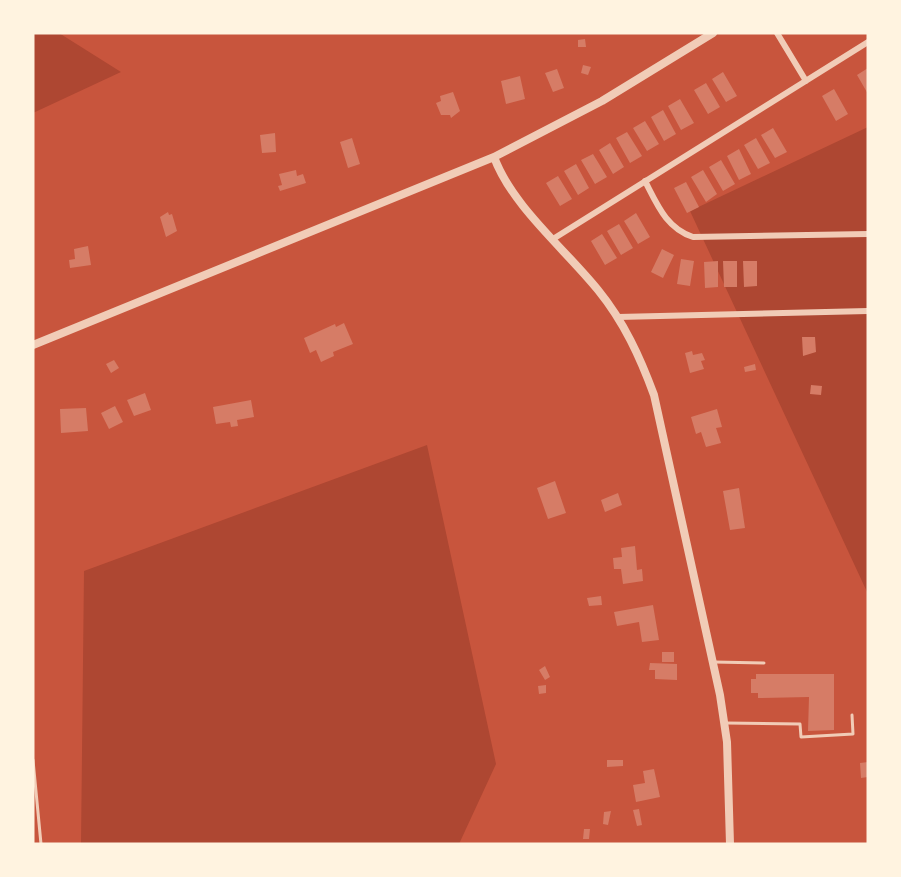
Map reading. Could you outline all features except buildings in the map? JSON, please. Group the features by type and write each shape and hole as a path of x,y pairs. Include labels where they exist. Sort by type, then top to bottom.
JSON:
{"street":[{"path":"33,345 494,157 603,101 713,33"},
{"path":"777,33 806,81"},
{"path":"553,238 868,42"},
{"path":"494,157 509,187 618,318 639,354 654,394 714,662 724,723 730,844"},
{"path":"645,181 662,213 673,227 693,237 868,234"},
{"path":"618,318 868,311"}],"lane":[{"path":"714,662 764,663"},
{"path":"724,723 800,724 801,737 853,734 852,714"},
{"path":"33,760 41,844"}],"shaded area":[{"path":"33,33 59,33 121,72 33,113"},
{"path":"868,127 868,594 690,211"},
{"path":"427,445 496,764 459,844 81,844 84,571"}]}
